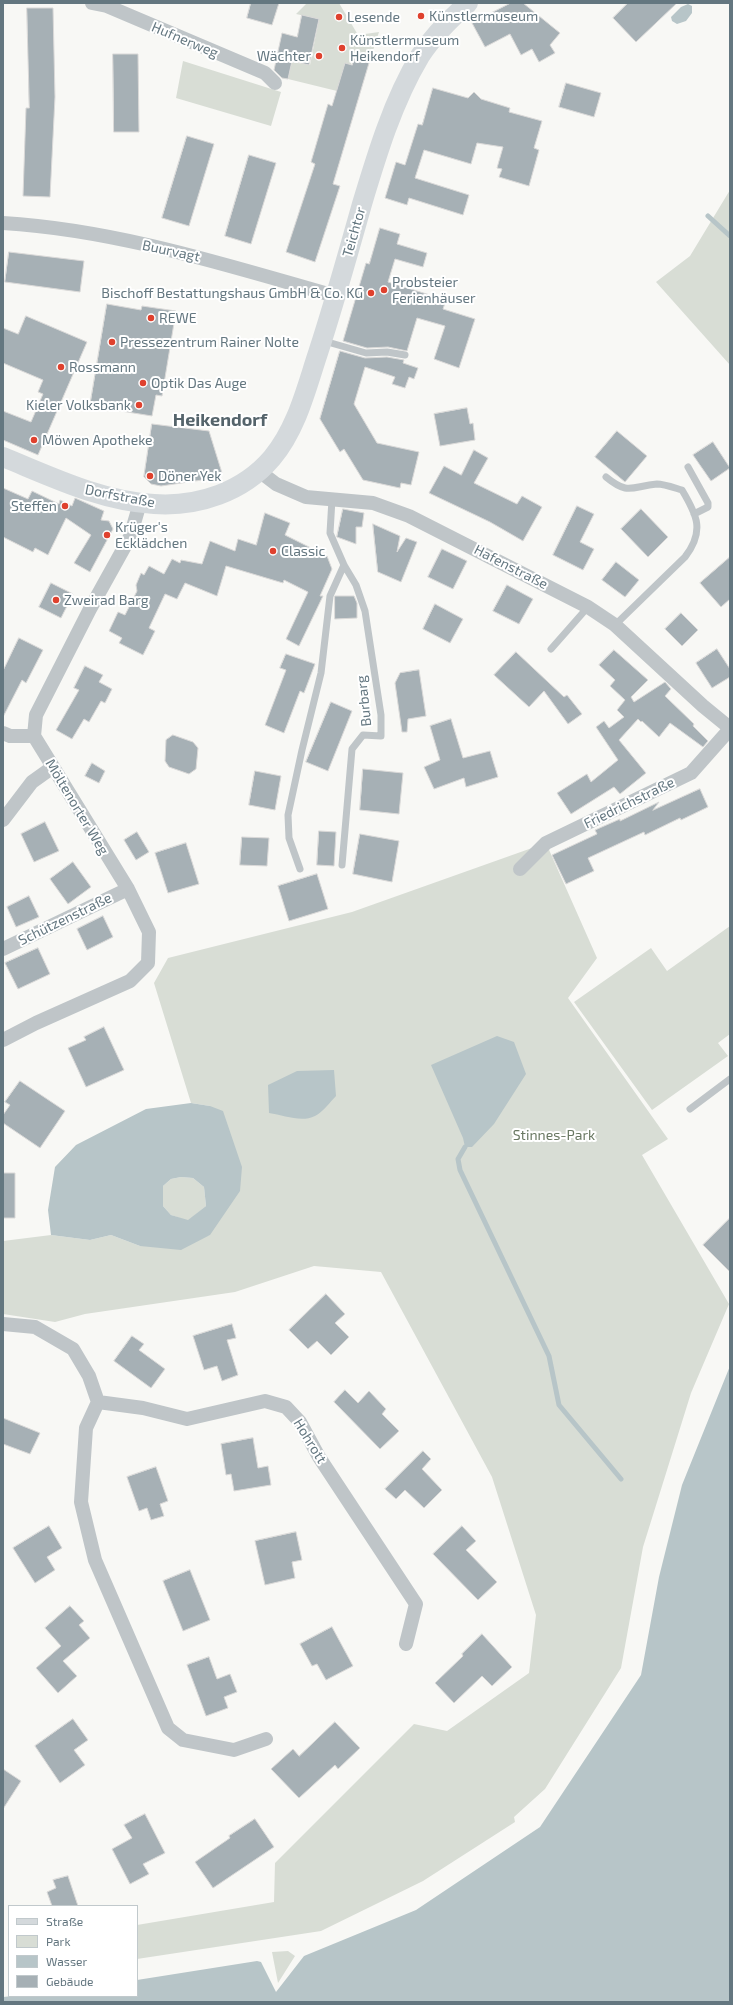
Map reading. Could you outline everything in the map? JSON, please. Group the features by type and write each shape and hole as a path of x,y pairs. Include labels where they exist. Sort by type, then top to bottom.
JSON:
{"street":[{"name":"Hufnerweg","path":"92,3 107,6 265,73 275,83"},
{"name":"Teichtor","path":"259,471 273,456 289,432 300,407 322,340 371,174 390,118 420,56 440,30 468,3"},
{"name":"Buurvagt","path":"3,223 98,234 192,255 335,296"},
{"name":"Dorfstraße","path":"3,457 66,484 102,495 140,503 187,504 203,500 229,491 259,471"},
{"name":"Hafenstraße","path":"259,471 276,484 306,497 373,503 409,516 588,607 615,625 703,706 730,728"},
{"path":"3,733 10,736 34,736 36,715 90,609 130,537 140,503"},
{"name":"Friedrichstraße","path":"520,869 546,843 692,773 730,728"},
{"name":"Möltenorter Weg","path":"3,1040 36,1023 130,980 148,963 149,932 128,889 34,736"},
{"path":"3,820 32,782 53,767"},
{"name":"Schützenstraße","path":"3,949 128,889"},
{"path":"3,1324 35,1327 73,1349 89,1376 98,1402 86,1428 81,1502 95,1560 168,1728 183,1740 234,1750 266,1739"},
{"name":"Hohrott","path":"98,1402 143,1408 187,1419 265,1401 286,1407 300,1422 319,1457 416,1604 406,1644"}],"lane":[{"path":"322,340 366,353 387,352 405,355"},
{"path":"688,467 708,503 708,507 694,514"},
{"path":"606,477 619,487 626,489 636,489 657,484 682,490 694,514 698,530 692,548 615,625"},
{"name":"Burbarg","path":"332,500 330,533 344,565 356,585 365,612 381,715 381,736 363,735 352,749 342,865"},
{"path":"300,869 289,838 288,815 321,673 330,596 344,565"},
{"path":"551,649 588,607"},
{"path":"690,1109 730,1078"}],"green space":[{"path":"307,3 339,3 358,35 379,32 369,63 354,58 337,91 288,79 292,62 310,65 319,19 296,14"},
{"path":"183,61 281,92 271,126 176,98"},
{"path":"730,190 730,365 656,282 690,256"},
{"name":"Stinnes-Park","path":"546,843 597,958 568,998 668,1139 642,1155 729,1304 691,1393 643,1547 621,1668 545,1789 514,1817 515,1822 423,1881 321,1931 138,1959 138,1925 274,1902 275,1863 414,1724 447,1731 529,1673 536,1615 492,1477 381,1272 314,1266 235,1292 85,1314 55,1322 3,1314 3,1241 51,1235 90,1240 111,1235 140,1246 210,1235 210,1106 191,1103 154,983 168,958 352,912"},
{"path":"730,926 730,1034 718,1043 728,1056 652,1110 574,1002 651,948 667,971"},
{"path":"181,1177 193,1178 204,1187 206,1206 188,1221 171,1215 163,1206 163,1186 171,1179"},
{"path":"288,1951 295,1956 278,1983 272,1952"}],"water":[{"path":"688,4 692,6 692,13 686,21 677,24 672,21 671,17 681,7"},
{"path":"497,1036 514,1042 526,1074 494,1124 472,1147 465,1147 463,1138 431,1065"},
{"path":"334,1070 336,1096 315,1116 298,1119 269,1113 268,1085 297,1071"},
{"path":"191,1103 210,1106 223,1111 242,1167 240,1191 210,1235 181,1250 140,1246 111,1235 90,1240 51,1235 48,1210 55,1167 76,1145 146,1109","holes":["181,1177 193,1178 204,1187 206,1206 188,1220 171,1215 163,1206 163,1186 171,1179"]},
{"path":"730,1366 730,2002 3,2002 3,1997 8,1996 138,1997 138,1980 257,1961 261,1962 276,1992 304,1956 416,1910 540,1827 641,1675 659,1577 682,1485"}],"building":[{"path":"251,3 279,3 272,25 247,18"},
{"path":"511,3 523,3 560,33 550,45 555,53 539,62 532,49 521,55 510,34 485,47 472,23"},
{"path":"628,3 677,3 636,42 613,18"},
{"path":"27,8 53,8 55,97 50,197 23,196 26,108 29,108"},
{"path":"302,15 319,19 309,65 292,61 288,79 282,78 274,70 282,33 297,37"},
{"path":"113,54 138,54 139,132 114,132"},
{"path":"354,58 369,63 333,184 340,186 315,262 286,252 315,164 311,162 328,104 332,106 345,63 352,65"},
{"path":"566,83 601,93 594,117 559,107"},
{"path":"433,88 468,98 474,92 481,99 510,108 509,112 542,121 534,148 539,150 529,186 499,177 502,169 497,168 503,147 477,143 471,164 424,150 415,178 469,195 463,215 409,198 407,205 385,198 396,162 405,165 418,124 422,125"},
{"path":"187,136 214,144 189,226 162,218"},
{"path":"249,155 276,163 251,244 225,236"},
{"path":"380,228 400,234 397,244 427,253 423,267 395,259 388,282 446,300 443,309 475,319 459,368 434,359 445,326 417,318 407,351 388,347 367,348 343,341 366,263 369,264"},
{"path":"9,252 84,261 80,292 5,282"},
{"path":"107,304 141,310 142,306 176,311 162,396 156,395 152,416 90,406"},
{"path":"26,316 87,342 38,455 3,440 3,411 31,422 43,394 38,392 43,380 3,363 3,328 18,334"},
{"path":"340,351 365,358 387,357 404,360 403,363 418,368 414,379 409,377 405,388 392,384 395,377 365,367 354,404 377,443 419,452 411,485 401,483 400,488 363,480 344,449 340,452 320,419"},
{"path":"467,408 470,424 473,423 475,440 440,446 434,414"},
{"path":"152,424 209,431 222,473 202,480 161,486 151,484 144,477"},
{"path":"617,431 647,456 625,482 595,457"},
{"path":"713,442 730,468 711,481 693,455"},
{"path":"474,450 488,458 474,483 517,504 522,496 542,507 523,541 490,522 429,493 444,466 461,475"},
{"path":"3,488 28,499 32,491 59,504 60,500 72,506 75,498 104,511 101,520 109,521 113,529 90,572 74,563 91,535 66,518 48,555 35,548 33,552 3,537"},
{"path":"577,506 594,514 580,542 594,549 583,570 553,555"},
{"path":"343,509 364,513 362,527 356,527 356,544 337,537"},
{"path":"641,509 668,537 648,557 621,529"},
{"path":"265,513 290,523 285,535 327,556 332,569 320,596 323,596 299,646 286,639 308,592 284,580 283,583 226,566 217,596 185,583 177,599 165,594 149,628 155,631 143,655 119,643 122,638 109,631 118,612 125,615 137,591 136,585 141,573 144,575 149,566 164,574 172,559 180,563 181,560 202,564 210,541 235,551 238,539 256,545"},
{"path":"373,524 400,536 397,552 406,538 417,542 401,582 378,572"},
{"path":"442,549 467,561 453,589 428,577"},
{"path":"730,557 730,599 721,607 700,583"},
{"path":"616,562 639,580 625,597 602,580"},
{"name":"Zweirad Barg","path":"51,583 73,594 61,618 39,607"},
{"path":"507,585 533,599 519,624 493,611"},
{"path":"335,596 354,596 357,603 357,618 335,619"},
{"path":"435,604 463,619 450,643 423,629"},
{"path":"681,613 698,630 682,646 665,629"},
{"path":"19,638 43,650 26,683 22,680 3,717 3,671"},
{"path":"717,649 730,669 730,677 712,688 696,663"},
{"path":"614,650 648,680 631,697 634,702 665,682 671,689 665,696 694,724 693,726 708,741 703,747 670,723 659,737 638,719 619,740 646,773 620,794 614,787 571,814 557,793 587,774 591,782 618,760 596,727 604,721 609,728 624,717 617,710 625,700 610,686 615,680 599,665"},
{"path":"516,652 564,697 567,695 582,714 568,724 544,691 529,707 494,675"},
{"path":"286,654 315,664 304,693 300,691 284,733 265,725 286,670 280,668"},
{"path":"85,666 103,675 99,682 112,689 105,703 101,701 89,722 84,719 72,739 56,730 79,690 74,688"},
{"path":"419,670 426,716 408,719 407,732 402,732 395,683 400,673"},
{"path":"331,702 352,711 328,771 306,762"},
{"path":"451,719 463,758 490,751 498,777 466,787 464,778 434,789 424,767 440,760 430,726"},
{"path":"173,735 193,742 198,748 196,769 189,774 169,767 165,761 166,740"},
{"path":"92,763 105,771 99,783 85,776"},
{"path":"363,769 403,773 399,814 360,810"},
{"path":"255,771 281,776 275,810 249,805"},
{"path":"700,789 708,807 681,820 680,818 645,835 644,832 588,858 594,871 566,884 552,855 597,834 595,830 620,819 620,821 659,802 653,810"},
{"path":"45,822 59,851 34,862 21,834"},
{"path":"319,831 336,832 334,866 317,865"},
{"path":"137,832 149,852 136,860 124,840"},
{"path":"360,834 399,841 392,882 353,874"},
{"path":"242,837 269,838 267,866 240,865"},
{"path":"186,843 199,884 168,893 155,853"},
{"path":"73,862 91,887 68,904 50,879"},
{"path":"317,874 328,909 289,921 278,886"},
{"path":"29,896 39,917 16,927 7,907"},
{"path":"103,916 113,937 87,950 77,929"},
{"path":"38,948 50,974 18,989 5,963"},
{"path":"104,1027 124,1070 86,1087 68,1048 86,1040 84,1037"},
{"path":"20,1081 65,1111 40,1148 3,1123 3,1115 10,1105 5,1102"},
{"path":"3,1173 15,1173 15,1218 3,1218"},
{"path":"730,1218 730,1272 703,1245"},
{"path":"326,1294 345,1314 335,1323 349,1337 331,1355 317,1341 308,1349 289,1330"},
{"path":"232,1324 236,1338 227,1340 238,1375 222,1381 217,1366 204,1370 193,1336"},
{"path":"132,1336 144,1344 139,1350 165,1369 151,1388 114,1361"},
{"path":"345,1390 358,1403 369,1391 386,1409 382,1414 399,1431 380,1449 334,1402"},
{"path":"3,1418 40,1433 30,1454 3,1444"},
{"path":"253,1438 258,1468 268,1466 271,1485 234,1491 231,1474 226,1475 221,1444"},
{"path":"423,1451 431,1459 422,1469 442,1490 424,1508 405,1490 396,1499 385,1489"},
{"path":"156,1467 168,1501 160,1504 164,1516 151,1520 147,1508 139,1511 127,1477"},
{"path":"49,1526 62,1548 47,1557 55,1570 35,1583 13,1548"},
{"path":"462,1526 476,1541 466,1550 497,1582 478,1600 433,1554"},
{"path":"296,1532 302,1560 292,1562 295,1578 265,1585 255,1541"},
{"path":"190,1570 210,1620 183,1631 163,1581"},
{"path":"70,1606 84,1621 79,1625 90,1638 63,1661 77,1676 58,1693 36,1668 61,1646 45,1628"},
{"path":"332,1627 353,1666 326,1680 317,1664 312,1666 300,1644"},
{"path":"482,1634 512,1667 492,1686 482,1676 454,1703 435,1683 463,1656 462,1654"},
{"path":"209,1657 217,1679 230,1674 237,1692 224,1697 228,1708 206,1716 187,1665"},
{"path":"73,1719 88,1740 74,1750 85,1765 60,1783 35,1746"},
{"path":"335,1722 360,1748 338,1769 335,1765 299,1798 271,1769 293,1749 299,1756"},
{"path":"3,1769 21,1781 3,1809"},
{"path":"145,1814 165,1853 143,1864 149,1874 130,1884 112,1849 132,1838 124,1825"},
{"path":"255,1819 274,1847 213,1888 195,1862 230,1838 229,1836"},
{"path":"68,1876 78,1905 52,1905 47,1892 56,1888 53,1880"}],"waterway":[{"path":"708,216 730,236"},
{"path":"465,1147 458,1159 460,1170 549,1356 559,1405 621,1479"}],"place":[{"name":"Künstlermuseum","path":"421,16"},
{"name":"Lesende","path":"339,17"},
{"name":"Künstlermuseum Heikendorf","path":"342,48"},
{"name":"Wächter","path":"319,56"},
{"name":"Probsteier Ferienhäuser","path":"384,290"},
{"name":"Bischoff Bestattungshaus GmbH & Co. KG","path":"371,293"},
{"name":"REWE","path":"151,318"},
{"name":"Pressezentrum Rainer Nolte","path":"112,342"},
{"name":"Rossmann","path":"61,367"},
{"name":"Optik Das Auge","path":"143,383"},
{"name":"Kieler Volksbank","path":"139,405"},
{"name":"Möwen Apotheke","path":"34,440"},
{"name":"Döner Yek","path":"150,476"},
{"name":"Steffen","path":"65,506"},
{"name":"Krüger's Ecklädchen","path":"107,535"},
{"name":"Classic","path":"273,551"},
{"name":"Zweirad Barg","path":"56,600"}],"district":[{"name":"Heikendorf","path":"220,420"}]}
